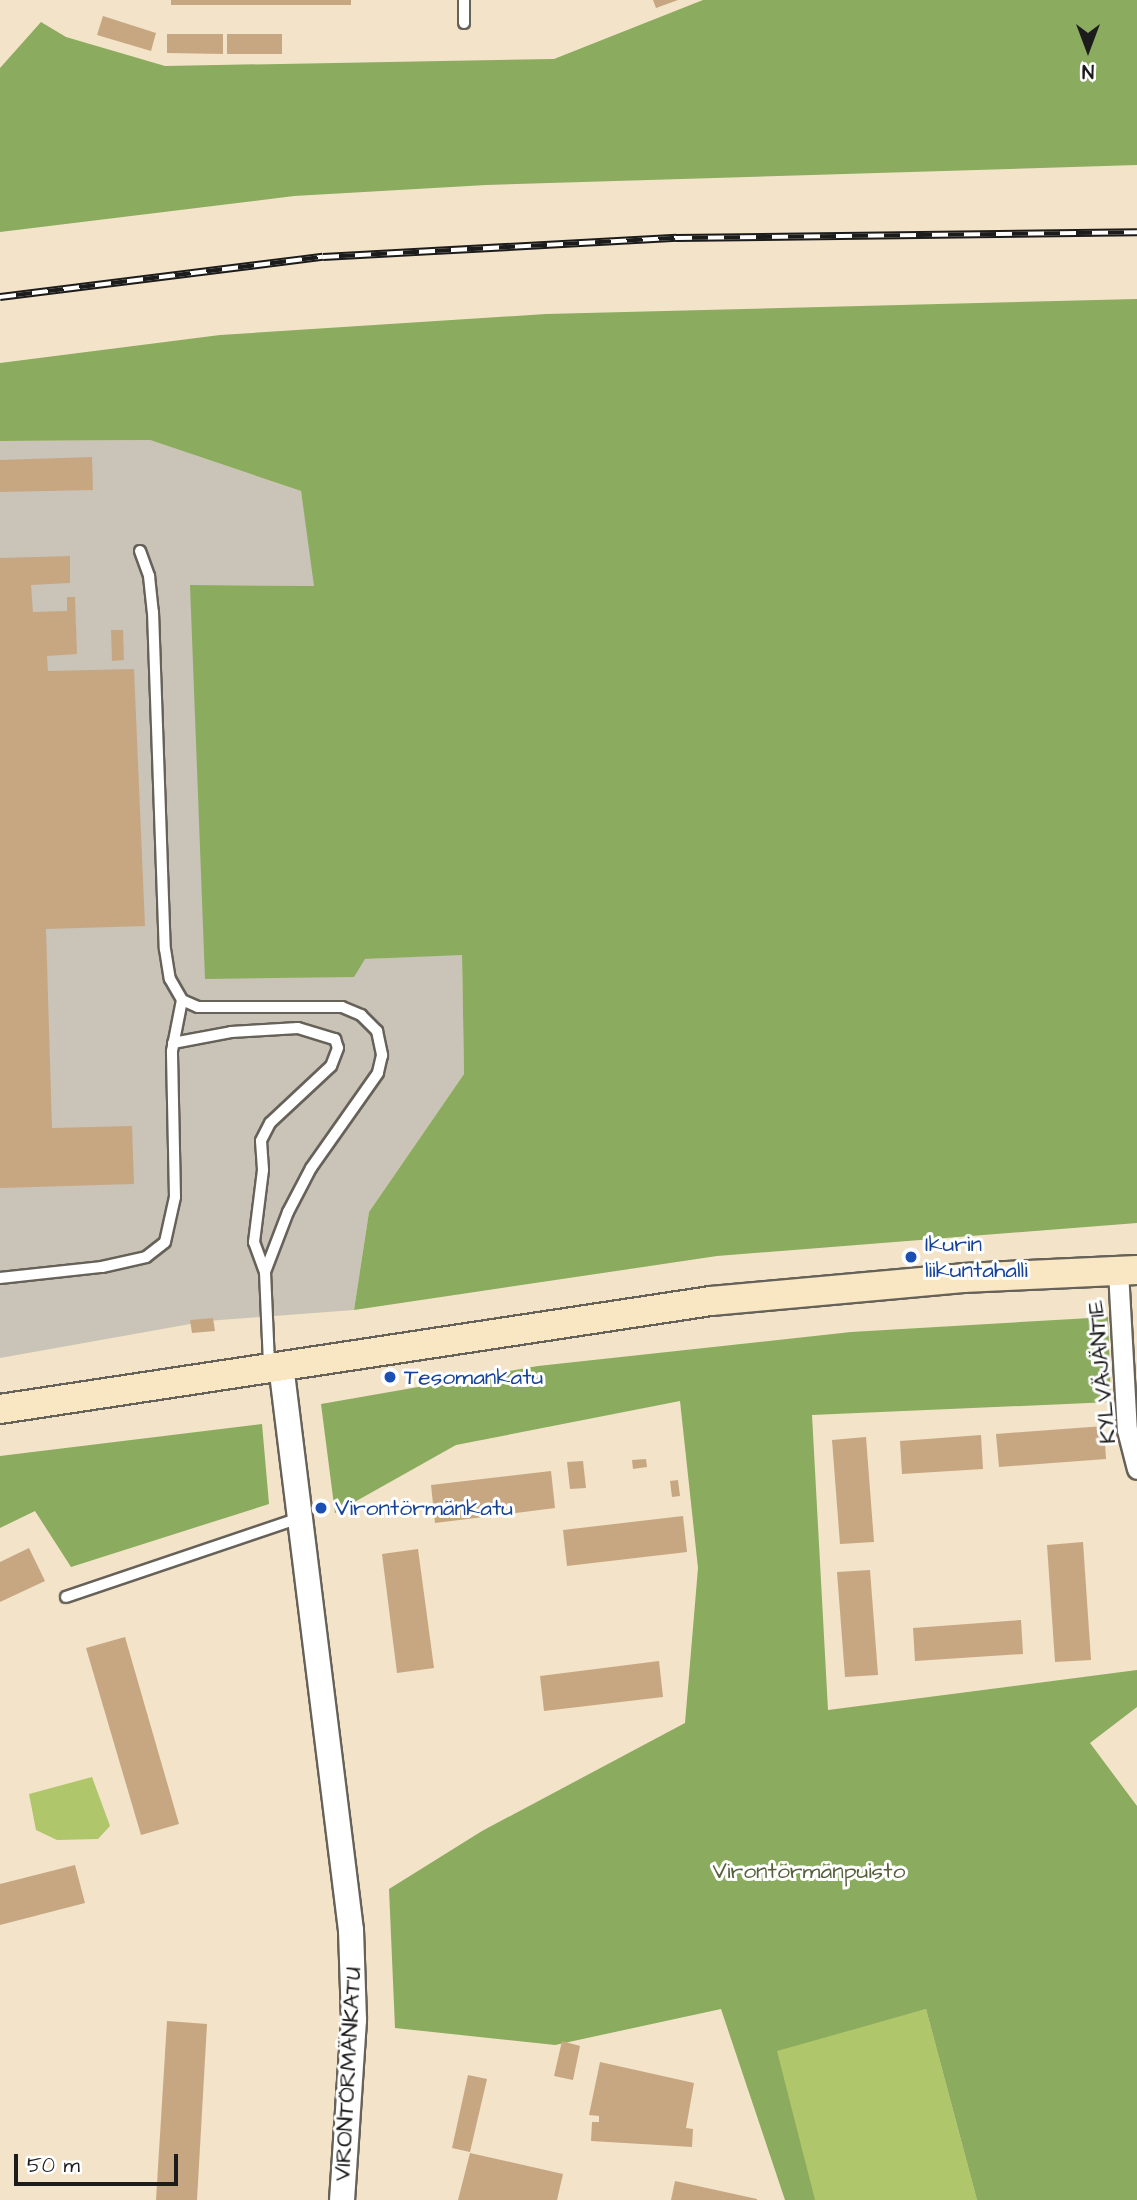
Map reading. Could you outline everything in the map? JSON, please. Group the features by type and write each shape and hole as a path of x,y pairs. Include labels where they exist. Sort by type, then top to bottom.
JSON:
{"main road":[{"path":"0,1409 711,1301 963,1278 1128,1270"}],"street":[{"name":"KYLVÄJÄNTIE","path":"1128,1270 1128,1430 1137,1469"},
{"name":"VIRONTÖRMÄNKATU","path":"275,1366 300,1517 355,1986 342,2200"}],"lane":[{"path":"464,0 464,23"},
{"path":"140,551 149,576 153,612 165,949 170,979 182,1000 198,1007 342,1007 361,1015 377,1031 382,1055 378,1073 311,1168 288,1212 265,1272"},
{"path":"0,1278 102,1267 146,1257 165,1242 174,1198 173,1043 182,1000"},
{"path":"173,1043 275,1029 320,1031 335,1039 338,1048 331,1066 270,1123 261,1141 263,1170 254,1242 265,1272 275,1366"},
{"path":"66,1597 300,1517"}],"shaded area":[{"path":"150,440 301,491 315,586 191,585 365,959 462,954 464,1074 369,1212 354,1310 207,1321 0,1358 0,441"}],"green space":[{"path":"703,0 1137,0 1137,165 486,185 294,196 0,232 0,68 41,22 66,37 165,66 554,59"},
{"path":"1137,299 1137,1223 717,1256 354,1310 369,1212 464,1074 462,955 365,959 354,977 205,979 190,585 314,586 301,491 150,440 0,441 0,363 220,335 546,314"},
{"name":"Virontörmänpuisto","path":"1108,1317 1111,1402 812,1415 828,1710 1137,1670 1137,1707 1090,1743 1137,1806 1137,2200 977,2200 926,2009 777,2051 815,2200 785,2200 721,2009 555,2045 395,2028 389,1889 482,1831 685,1723 698,1568 680,1401 456,1445 335,1513 321,1404 538,1366 851,1332"},
{"path":"262,1424 269,1504 71,1567 35,1511 0,1528 0,1456"},
{"path":"92,1777 110,1826 98,1839 57,1840 36,1830 29,1794"},
{"path":"926,2009 977,2200 814,2200 774,2050"}],"building":[{"path":"171,0 351,0 351,5 171,5"},
{"path":"653,0 678,0 656,8"},
{"path":"103,16 156,33 151,51 97,35"},
{"path":"167,34 223,34 223,54 167,53"},
{"path":"227,34 282,34 282,54 227,54"},
{"path":"92,457 93,490 0,492 0,460"},
{"path":"70,556 70,583 31,585 33,612 67,611 67,597 75,597 77,654 47,656 48,671 134,669 145,926 46,929 52,1128 132,1126 134,1184 0,1188 0,558"},
{"path":"111,630 123,630 124,660 112,661"},
{"path":"213,1318 215,1331 192,1333 190,1320"},
{"path":"1104,1426 1106,1459 999,1467 996,1434"},
{"path":"981,1435 983,1469 902,1474 900,1441"},
{"path":"866,1437 874,1542 840,1544 832,1440"},
{"path":"646,1459 647,1467 633,1469 632,1460"},
{"path":"583,1461 586,1488 570,1489 567,1462"},
{"path":"551,1471 555,1508 435,1523 431,1485"},
{"path":"678,1480 680,1496 672,1497 670,1481"},
{"path":"683,1516 687,1552 567,1566 563,1530"},
{"path":"1083,1542 1091,1660 1055,1662 1047,1545"},
{"path":"29,1548 45,1581 0,1602 0,1562"},
{"path":"418,1549 434,1668 397,1673 382,1554"},
{"path":"870,1570 878,1675 845,1677 837,1572"},
{"path":"1021,1620 1023,1654 915,1661 913,1628"},
{"path":"125,1637 179,1824 141,1835 86,1648"},
{"path":"659,1661 663,1697 544,1711 540,1676"},
{"path":"75,1865 85,1903 0,1925 0,1884"},
{"path":"167,2021 207,2024 197,2200 156,2200"},
{"path":"562,2041 580,2046 573,2080 554,2076"},
{"path":"600,2062 694,2083 686,2128 693,2129 692,2147 591,2141 592,2122 599,2122 599,2116 589,2115"},
{"path":"468,2075 487,2079 470,2152 452,2148"},
{"path":"470,2153 563,2174 557,2200 458,2200"},
{"path":"675,2181 757,2199 757,2200 671,2200"}],"railway":[{"path":"0,297 323,257 676,238 1137,232"}],"place":[{"name":"Ikurin liikuntahalli","path":"911,1257"},
{"name":"Tesomankatu","path":"390,1377"},
{"name":"Virontörmänkatu","path":"321,1508"}]}
